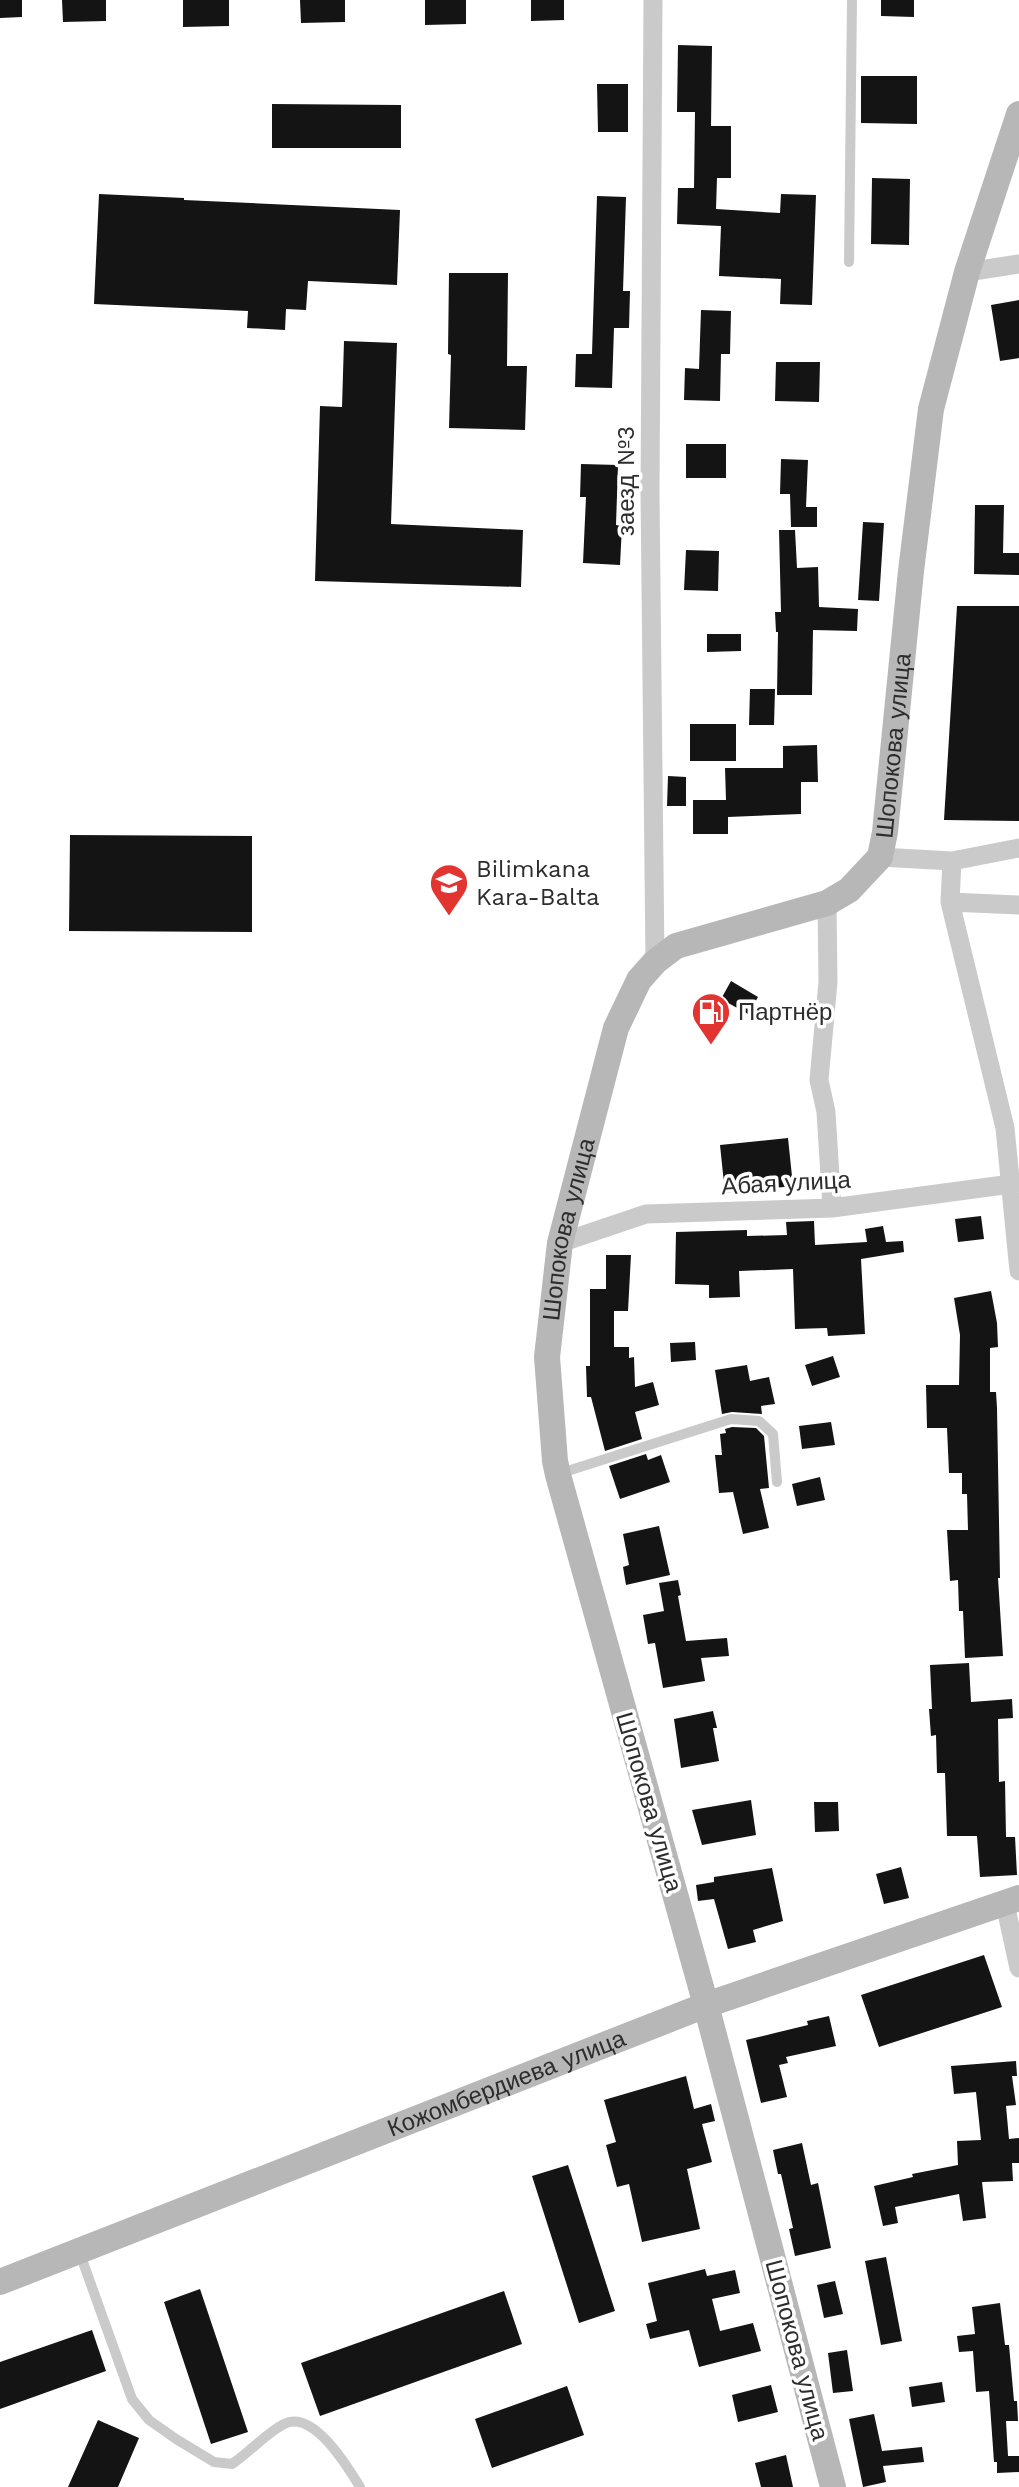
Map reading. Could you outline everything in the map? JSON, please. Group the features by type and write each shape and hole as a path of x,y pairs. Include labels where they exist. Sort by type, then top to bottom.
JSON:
{"street":[{"name":"заезд №3","path":"653,0 650,506 655,962"},
{"name":"Шопокова улица","path":"833,2487 706,2005 558,1475 547,1357 560,1244 617,1028 639,980 655,962 676,946 827,903 849,890 880,857 885,832 911,571 931,409 967,272 1019,114"},
{"path":"967,272 1019,264"},
{"path":"880,857 952,861 1019,848"},
{"path":"952,861 950,902 1005,1128 1015,1184 1019,1271"},
{"path":"950,902 1019,905"},
{"path":"827,903 828,982 819,1080 826,1112 832,1208"},
{"name":"Абая улица","path":"560,1244 646,1213 832,1208 1015,1184"},
{"path":"1012,1901 1019,1968"},
{"name":"Кожомбердиева улица","path":"0,2282 706,2005 1012,1901"}],"lane":[{"path":"849,262 852,0"},
{"path":"558,1475 731,1419 759,1422 774,1434 777,1482"},
{"path":"79,2250 132,2399 149,2420 214,2462 232,2464 286,2423 302,2421 319,2431 360,2487"}],"building":[{"path":"0,0 22,0 22,17 0,18"},
{"path":"62,0 106,0 106,21 63,22"},
{"path":"183,0 229,0 229,26 183,27"},
{"path":"300,0 345,0 345,22 301,23"},
{"path":"425,0 466,0 466,24 425,25"},
{"path":"531,0 564,0 564,20 531,21"},
{"path":"881,0 914,0 914,17 881,16"},
{"path":"678,45 712,46 711,126 731,126 731,178 717,178 716,209 780,213 781,194 816,195 812,305 780,304 781,279 719,276 721,226 677,224 678,188 694,188 695,112 677,112"},
{"path":"861,76 917,76 917,124 861,123"},
{"path":"597,84 628,84 628,132 598,132"},
{"path":"272,104 401,105 401,148 272,148"},
{"path":"872,178 910,179 909,245 871,244"},
{"path":"99,194 400,210 397,285 308,281 306,310 286,309 285,330 247,328 248,311 94,304"},
{"path":"597,196 626,197 623,291 630,291 629,328 614,328 612,388 575,387 576,354 592,354"},
{"path":"449,273 508,273 507,366 527,366 525,430 449,428"},
{"path":"1019,300 1019,358 1000,361 991,305"},
{"path":"701,310 731,311 730,354 721,354 720,401 684,400 685,368 699,369"},
{"path":"344,341 397,343 391,524 523,530 521,587 315,581 320,406 342,407"},
{"path":"776,362 820,362 819,402 775,401"},
{"path":"686,444 726,444 726,478 686,478"},
{"path":"781,459 808,460 806,507 817,507 817,527 791,527 790,494 780,494"},
{"path":"581,464 618,465 616,525 622,526 620,565 583,563 586,497 580,497"},
{"path":"975,505 1004,505 1003,553 1019,553 1019,575 974,574"},
{"path":"863,522 884,523 879,601 858,600"},
{"path":"779,530 795,530 797,568 818,567 819,607 858,609 857,631 813,630 812,695 777,695 778,632 775,612 781,612"},
{"path":"686,550 719,551 718,591 684,590"},
{"path":"957,606 1019,606 1019,821 944,820"},
{"path":"707,634 741,634 741,651 707,652"},
{"path":"750,689 775,689 774,725 749,725"},
{"path":"690,724 736,724 736,761 690,761"},
{"path":"817,745 818,782 801,782 801,814 728,817 728,834 693,834 693,800 726,800 725,768 783,768 783,746"},
{"path":"668,776 686,777 686,806 667,806"},
{"path":"70,835 252,836 252,932 69,931"},
{"path":"731,981 758,997 748,1014 721,999"},
{"path":"788,1138 793,1186 725,1193 720,1145"},
{"path":"981,1216 984,1239 958,1242 955,1219"},
{"path":"814,1221 815,1245 867,1242 865,1229 883,1226 886,1242 903,1241 904,1252 861,1259 865,1334 828,1336 827,1328 795,1329 793,1269 739,1271 740,1297 709,1298 709,1285 675,1284 676,1232 747,1230 747,1236 787,1235 786,1222"},
{"path":"606,1255 631,1255 628,1311 614,1311 614,1347 629,1347 629,1358 634,1357 635,1387 653,1382 659,1405 635,1412 642,1439 605,1451 591,1397 587,1397 586,1366 590,1366 590,1289 606,1289"},
{"path":"991,1291 998,1347 990,1348 990,1392 996,1392 997,1408 998,1578 1003,1656 965,1658 963,1611 959,1611 958,1580 950,1581 947,1530 968,1530 967,1494 962,1494 962,1473 949,1473 947,1428 927,1428 926,1385 959,1385 960,1335 954,1298"},
{"path":"695,1342 696,1360 671,1362 670,1343"},
{"path":"833,1356 840,1377 812,1386 805,1365"},
{"path":"747,1365 750,1381 769,1377 775,1404 761,1406 762,1414 722,1414 715,1370"},
{"path":"831,1422 835,1445 802,1449 799,1426"},
{"path":"756,1428 764,1436 769,1488 760,1489 769,1528 743,1534 733,1492 719,1493 715,1455 722,1455 720,1434 726,1433 725,1429"},
{"path":"646,1454 648,1460 661,1455 670,1482 620,1499 609,1466"},
{"path":"820,1477 825,1500 797,1506 792,1484"},
{"path":"659,1526 670,1575 626,1585 623,1567 629,1565 623,1534"},
{"path":"678,1580 686,1641 727,1638 729,1656 701,1658 705,1681 663,1688 655,1643 648,1644 643,1615 664,1611 659,1583"},
{"path":"969,1663 971,1702 1012,1699 1013,1718 998,1719 999,1782 1005,1781 1006,1837 1015,1837 1017,1875 980,1877 977,1836 947,1836 945,1773 937,1773 936,1735 931,1736 930,1665"},
{"path":"713,1711 719,1761 681,1768 674,1719"},
{"path":"751,1800 756,1835 702,1845 692,1810"},
{"path":"814,1802 838,1802 839,1831 815,1832"},
{"path":"901,1867 909,1898 884,1904 876,1874"},
{"path":"772,1868 783,1921 753,1930 756,1942 728,1949 714,1899 698,1901 696,1885 714,1882 714,1877"},
{"path":"984,1955 1002,2007 879,2047 861,1995"},
{"path":"829,2016 836,2046 786,2057 788,2063 779,2065 787,2097 761,2103 746,2040 808,2025 807,2021"},
{"path":"1016,2061 1017,2076 1012,2076 1016,2105 1006,2106 1009,2139 1019,2138 1019,2163 1012,2163 1013,2181 982,2182 986,2218 963,2221 959,2194 895,2207 898,2223 883,2226 874,2186 913,2177 912,2174 958,2165 957,2141 981,2140 976,2092 954,2094 951,2066"},
{"path":"686,2076 694,2109 711,2104 715,2121 702,2124 712,2162 687,2169 700,2229 642,2242 629,2184 617,2187 606,2145 616,2142 604,2100"},
{"path":"802,2143 811,2185 818,2183 831,2248 795,2256 789,2229 793,2228 773,2150"},
{"path":"568,2165 615,2311 579,2323 532,2176"},
{"path":"886,2257 902,2341 881,2345 865,2261"},
{"path":"705,2269 707,2276 735,2270 740,2293 712,2299 720,2331 753,2323 761,2351 699,2367 689,2330 650,2339 646,2324 657,2321 648,2283"},
{"path":"835,2281 843,2314 824,2318 817,2285"},
{"path":"200,2289 248,2432 211,2444 164,2302"},
{"path":"504,2291 522,2344 320,2416 301,2363"},
{"path":"1000,2303 1005,2345 1009,2345 1014,2401 1017,2401 1018,2421 1006,2421 1008,2456 1019,2456 1019,2472 997,2473 989,2391 976,2392 973,2351 959,2352 957,2336 975,2334 972,2307"},
{"path":"92,2330 106,2371 0,2409 0,2362"},
{"path":"847,2350 853,2391 833,2393 828,2353"},
{"path":"942,2382 945,2402 912,2407 909,2387"},
{"path":"771,2385 778,2412 738,2422 732,2395"},
{"path":"567,2386 584,2435 492,2468 475,2419"},
{"path":"874,2414 882,2451 922,2447 924,2462 883,2466 886,2482 863,2487 849,2419"},
{"path":"98,2420 139,2438 118,2487 68,2487"},
{"path":"786,2455 793,2487 761,2487 755,2463"}],"place":[{"name":"Bilimkana Kara-Balta","path":"449,917"},
{"name":"Партнёр","path":"711,1046"}]}
